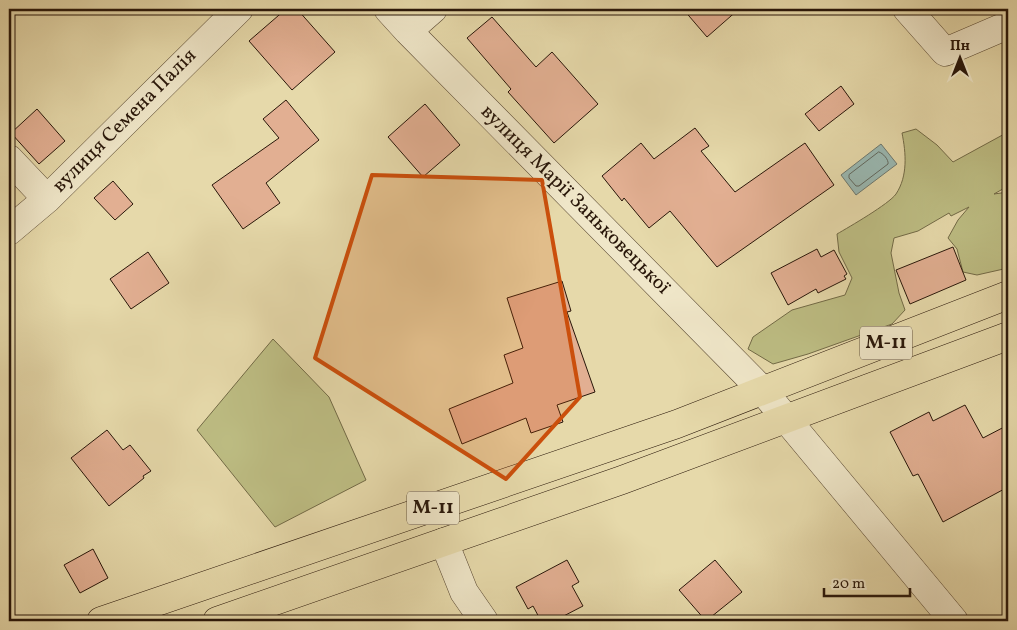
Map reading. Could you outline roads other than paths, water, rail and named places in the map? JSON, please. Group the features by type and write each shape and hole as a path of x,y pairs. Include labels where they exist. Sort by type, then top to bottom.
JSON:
{"highway":[{"name":"М-11","path":"101,621 677,424 1008,295"},
{"name":"М-11","path":"217,621 622,480 1008,336"}],"street":[{"name":"вулиця Семена Палія","path":"9,231 46,199 239,9"},
{"name":"вулиця Марії Заньковецької","path":"388,9 763,391 954,621"},
{"path":"408,31 433,9"},
{"path":"908,9 945,52 1008,26"},
{"path":"9,159 46,199"},
{"path":"444,542 464,592 484,621"}],"water":[{"path":"881,144 897,164 856,195 841,175"}]}
